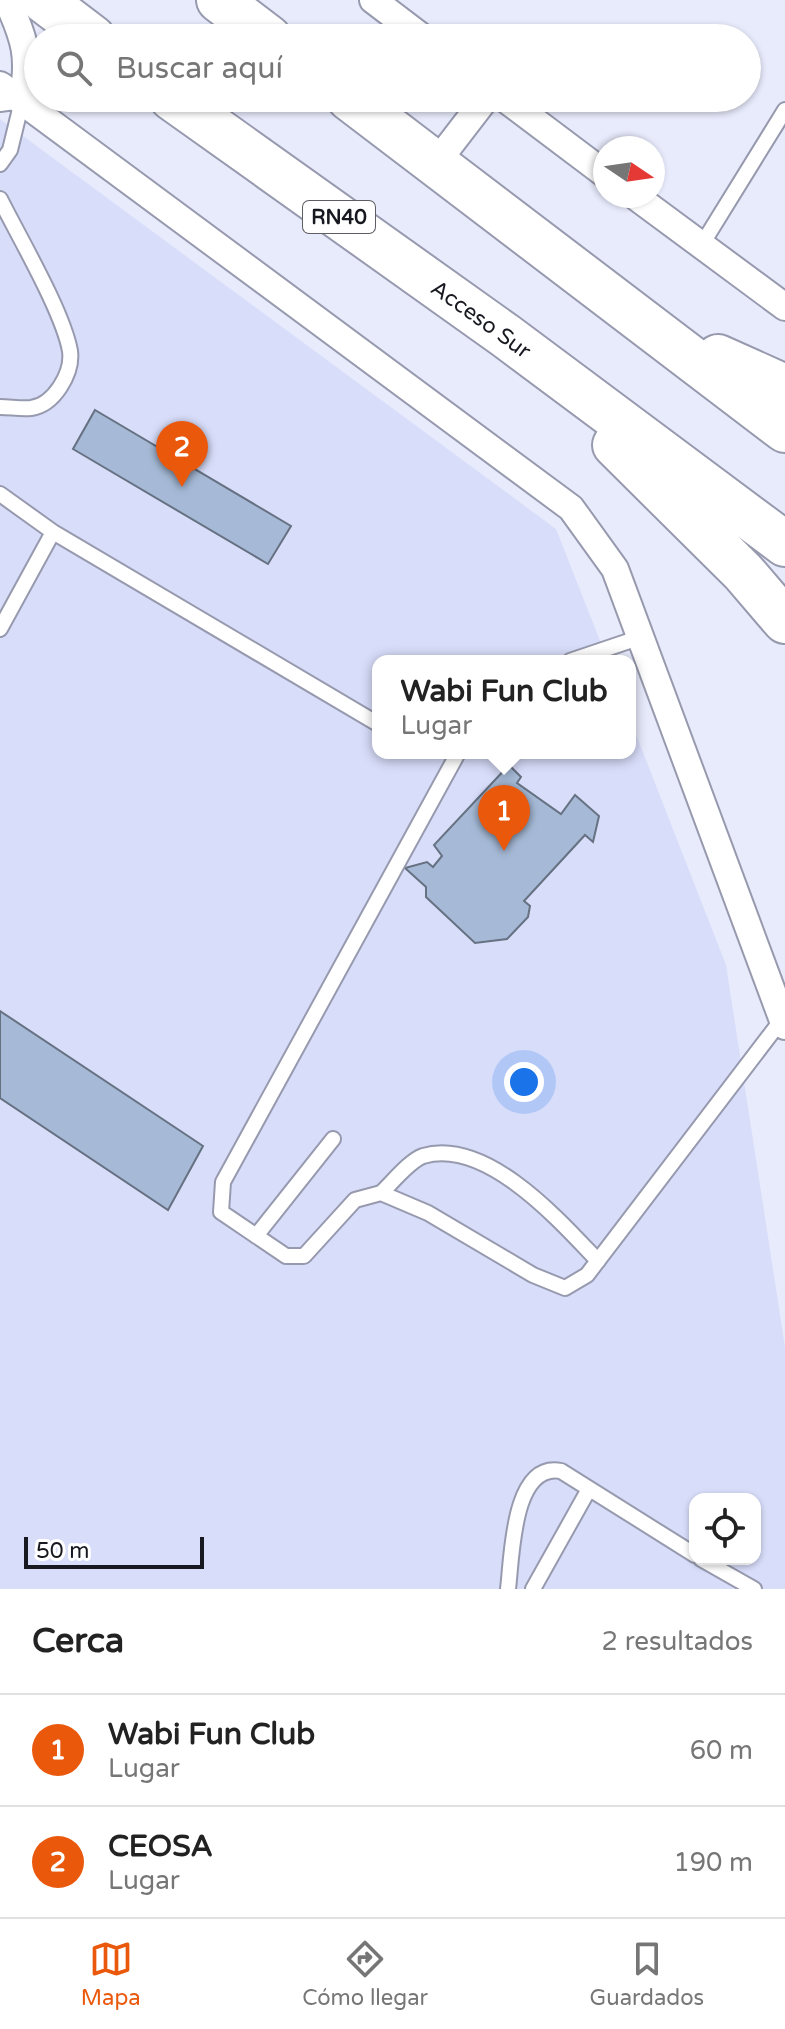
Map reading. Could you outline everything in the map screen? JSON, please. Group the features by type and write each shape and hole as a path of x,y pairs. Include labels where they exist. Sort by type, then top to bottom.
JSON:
{"highway":[{"path":"43,0 75,24"},
{"name":"Acceso Sur","path":"189,112 506,336 785,544"},
{"path":"368,112 785,430"},
{"path":"630,313 785,387"},
{"path":"506,336 743,572 785,621"}],"street":[{"path":"7,0 24,37"},
{"path":"373,0 405,24"},
{"path":"0,85 20,100"},
{"path":"36,112 571,508 615,569 784,1021"},
{"path":"436,163 475,112"},
{"path":"523,112 593,165"},
{"path":"651,208 785,307"}],"lane":[{"path":"0,164 10,150 20,100"},
{"path":"701,246 785,110"},
{"path":"0,199 51,302 70,352 67,375 55,394 34,408 0,407"},
{"path":"0,494 53,532 372,720"},
{"path":"0,629 53,532"},
{"path":"588,655 641,637"},
{"path":"455,759 223,1182 221,1212 286,1256 304,1256 355,1200 381,1193 422,1156 454,1155 494,1169 546,1207 598,1261"},
{"path":"381,1193 428,1213 533,1275 565,1288 587,1275 784,1021"},
{"path":"256,1236 333,1139"},
{"path":"507,1589 514,1527 534,1479 541,1472 552,1470 589,1489 689,1551"},
{"path":"533,1589 589,1489"},
{"path":"712,1565 754,1589"}],"shaded area":[{"path":"0,119 556,529 606,655 372,655 372,759 636,759 636,734 726,965 785,1347 785,1589 0,1589"}],"building":[{"path":"95,410 291,526 268,564 73,449"},
{"path":"509,765 521,777 517,783 561,814 575,795 599,816 593,842 585,835 524,901 530,906 528,917 507,939 475,943 426,897 426,887 405,868 427,862 433,867 442,856 434,845"},
{"path":"0,1011 203,1146 168,1210 0,1098"}],"place":[{"name":"CEOSA","path":"182,487"},
{"name":"Wabi Fun Club","path":"504,851"}]}
